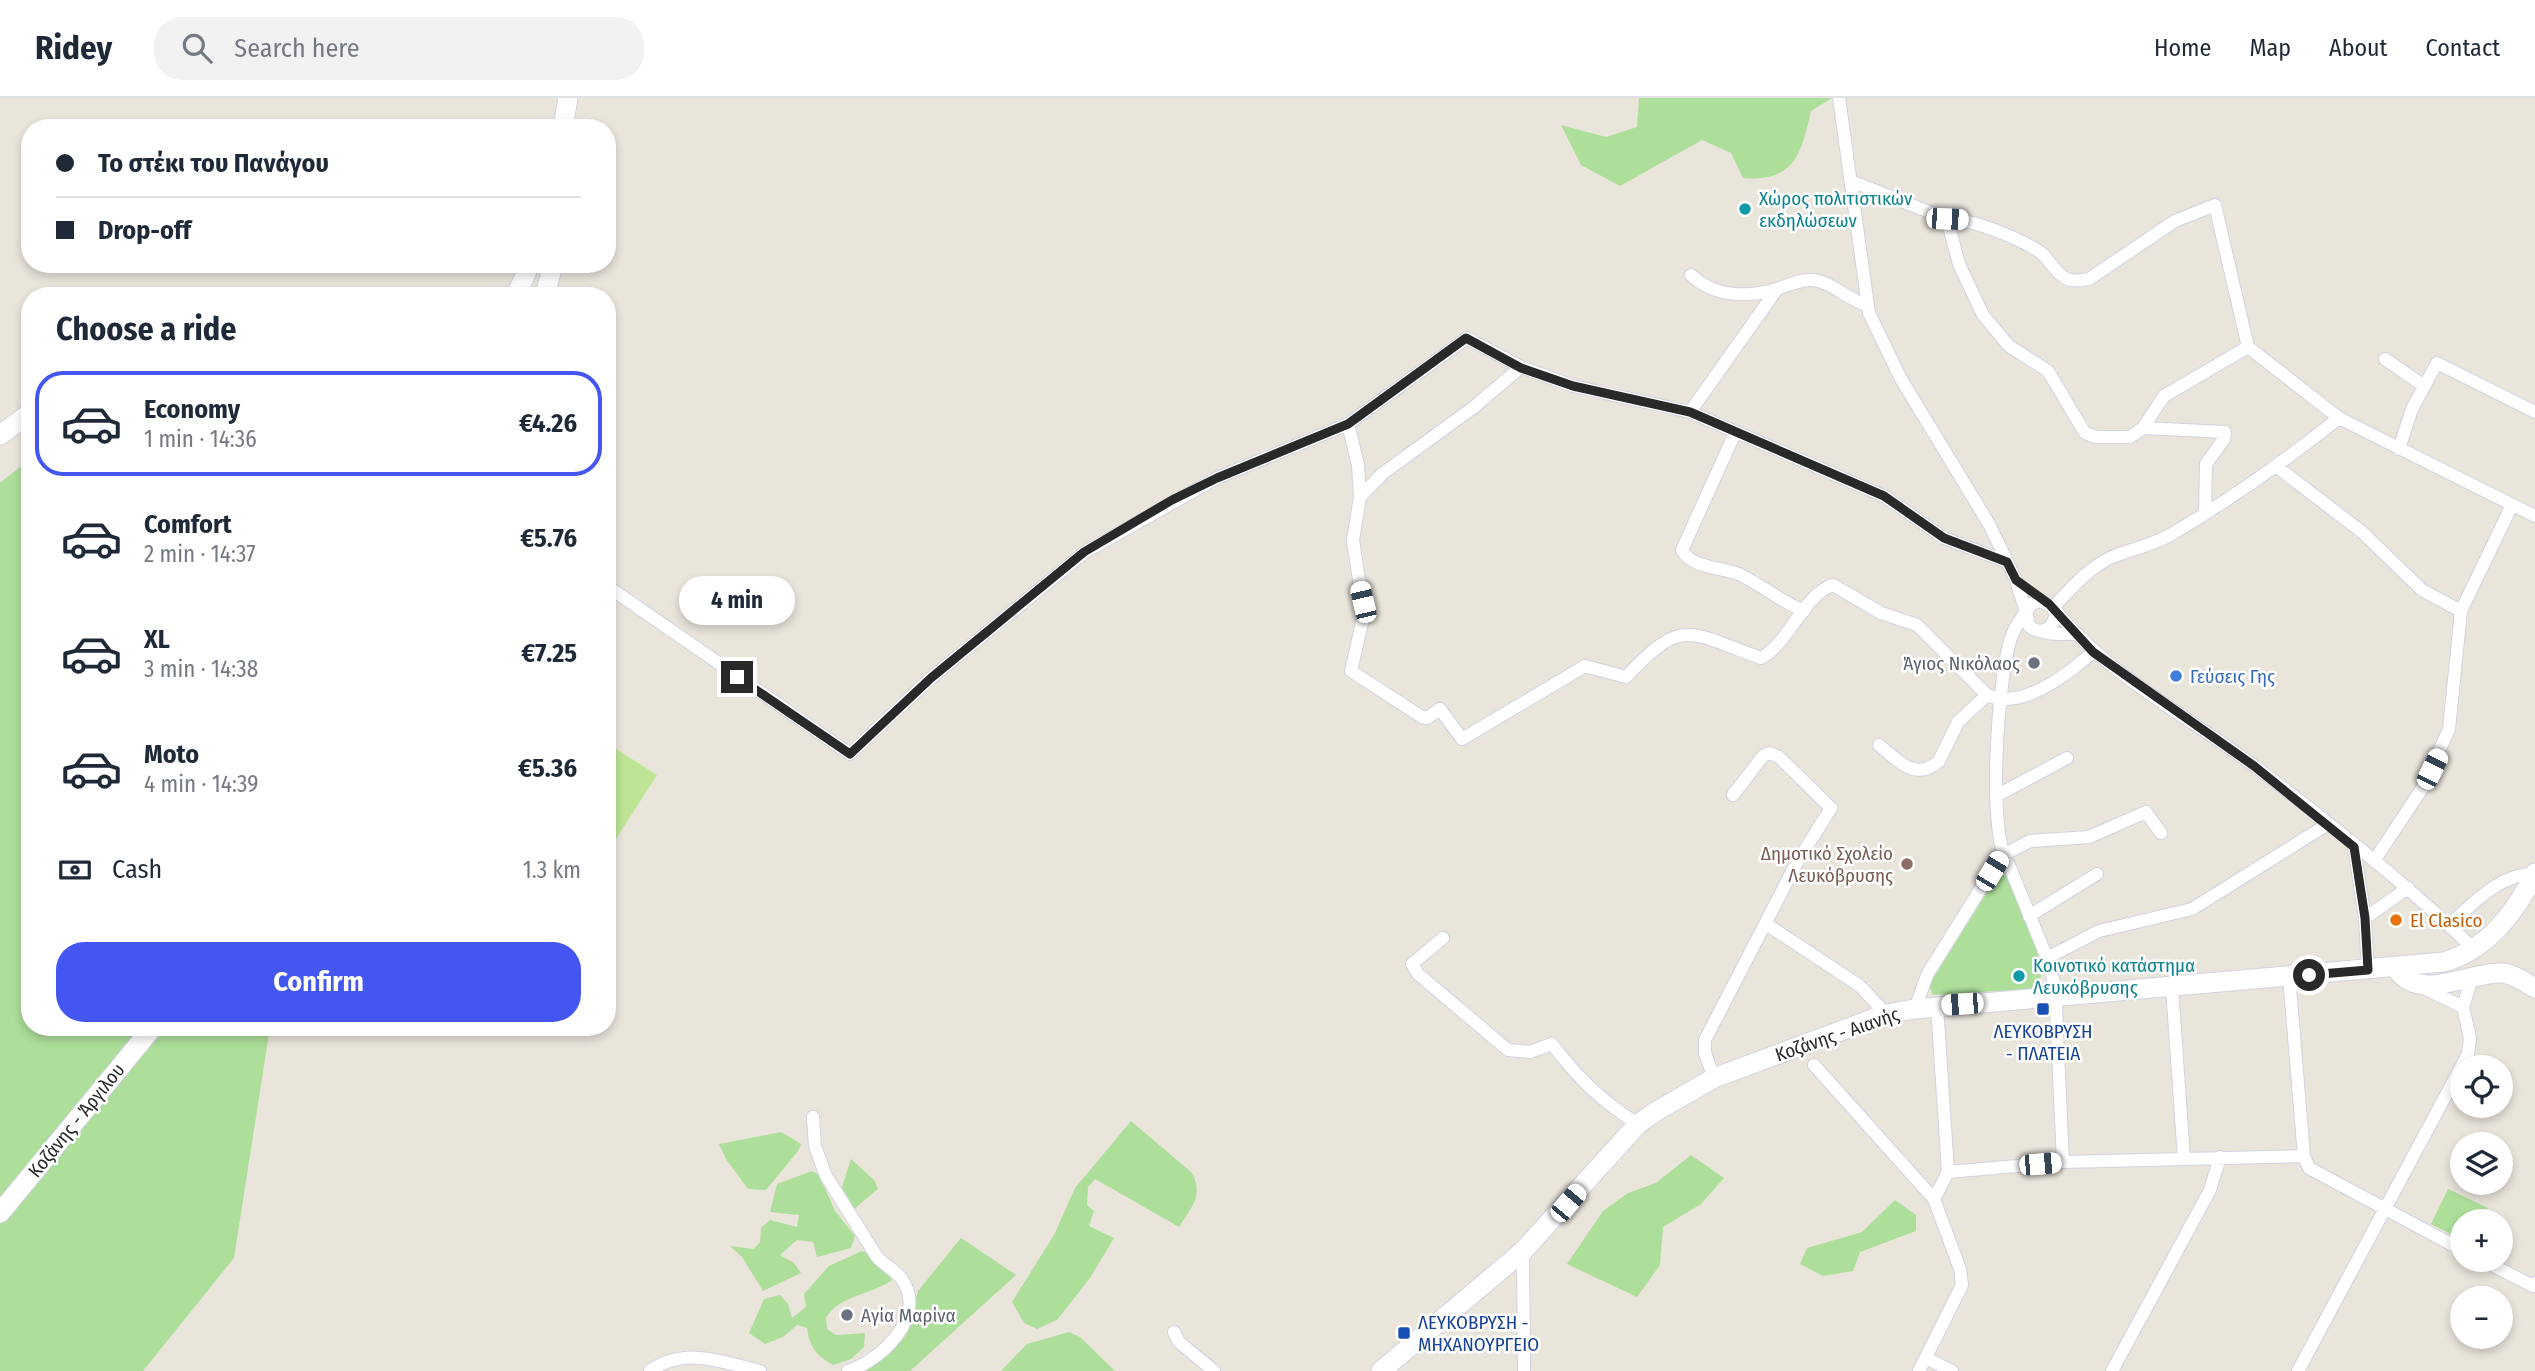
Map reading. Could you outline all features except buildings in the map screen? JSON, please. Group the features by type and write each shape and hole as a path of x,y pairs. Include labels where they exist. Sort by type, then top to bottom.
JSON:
{"main road":[{"path":"0,435 21,420"},
{"name":"Κοζάνης - Αιανής","path":"1381,1371 1523,1251 1637,1124 1668,1102 1713,1079 1886,1014 1915,1009 2444,962 2474,949 2511,914 2535,873"},
{"path":"2396,968 2404,981 2420,986 2501,973 2517,977 2535,988"},
{"name":"Κοζάνης - Άργιλου","path":"0,1213 146,1036"}],"street":[{"path":"1839,98 1867,305 1901,379 1967,486 2007,562 2016,580 2026,612 2026,622 2039,631"},
{"path":"1852,181 1947,219 1962,219 2028,246 2041,253 2065,279 2081,281 2089,279 2175,221 2215,205 2248,347 2339,418 2535,516"},
{"path":"1947,219 1959,264 1989,323 2009,346 2048,371 2085,433 2096,437 2130,437 2143,428 2164,396 2248,347"},
{"path":"1690,275 1699,283 1724,293 1755,295 1799,280 1817,280 1853,301 1867,305"},
{"path":"1690,412 1777,289"},
{"path":"616,592 850,754 931,678 1084,552 1172,500 1217,478 1348,424 1466,338 1521,368 1573,386 1690,412 1884,496 1944,538 2007,562"},
{"path":"2385,359 2424,386"},
{"path":"2399,449 2412,410 2437,363 2535,412"},
{"path":"1360,497 1382,474 1474,407 1521,368"},
{"path":"2063,1162 2056,998 2047,958 2009,865 2001,856 1996,796 2000,701 2010,643 2026,612 2035,602 2049,604 2087,572 2110,558 2154,544 2206,514 2277,467 2339,418"},
{"path":"1348,424 1358,465 1360,497 1353,540 1364,614 1351,671 1422,717 1427,718 1440,709 1462,738 1585,666 1626,677 1666,639 1689,633 1761,658 1776,648 1822,591 1833,585 1881,614 1917,625 1987,695 2000,701 2026,694 2054,681 2093,652"},
{"path":"2143,428 2225,432 2224,439 2206,464 2206,514"},
{"path":"1735,433 1682,550 1691,561 1741,575 1777,600 1804,611"},
{"path":"2277,467 2362,532 2423,590 2461,611"},
{"path":"2374,861 2423,787 2449,729 2461,611 2512,505"},
{"path":"2016,580 2049,604 2093,652 2254,766 2407,888 2474,949"},
{"path":"2039,631 2053,625 2056,616 2049,604"},
{"path":"2018,626 2074,634"},
{"path":"1880,746 1907,768 1915,771 1933,767 1965,712 1987,695"},
{"path":"1713,1079 1705,1054 1705,1040 1802,853 1831,808 1779,757 1770,753 1763,756 1733,794"},
{"path":"1996,796 2067,758"},
{"path":"1915,1009 1927,975 2001,856 2030,841 2089,837 2146,812 2161,832"},
{"path":"2047,958 2099,931 2192,909 2328,824"},
{"path":"2354,847 2365,918 2368,970"},
{"path":"2449,925 2504,881 2525,873 2535,873"},
{"path":"2029,916 2097,874"},
{"path":"2365,918 2407,888"},
{"path":"1766,924 1860,986 1886,1014"},
{"path":"1443,938 1412,964 1418,974 1508,1050 1530,1052 1552,1044 1588,1088 1637,1124"},
{"path":"2289,976 2304,1156 2309,1168 2450,1244"},
{"path":"2298,1371 2468,1054 2470,1038 2463,1007 2472,978"},
{"path":"2420,986 2463,1007"},
{"path":"2172,987 2184,1159"},
{"path":"1934,1199 1948,1172 1937,1006"},
{"path":"1814,1065 1934,1199 1960,1269 1962,1285 1919,1371"},
{"path":"813,1117 815,1146 826,1176 877,1257 887,1269 901,1278 906,1290 906,1321 900,1333 872,1360 848,1371"},
{"path":"1948,1172 2063,1162 2304,1156"},
{"path":"2112,1371 2210,1190 2220,1157"},
{"path":"1523,1251 1524,1371"},
{"path":"2506,1272 2533,1286 2535,1283"},
{"path":"1174,1332 1180,1342 1214,1371"},
{"path":"650,1371 669,1360 692,1356 760,1371"},
{"path":"1926,1358 1952,1371"}],"green space":[{"path":"1639,98 1832,98 1811,111 1799,152 1785,170 1774,175 1743,178 1731,153 1702,140 1620,186 1581,165 1561,125 1606,137 1637,127"},
{"path":"21,466 21,1036 269,1036 234,1258 143,1371 0,1371 0,483"},
{"path":"616,749 657,775 616,839"},
{"path":"2003,875 2008,877 2032,937 2039,961 2040,979 2030,989 1933,995 1929,985 1996,878"},
{"path":"1131,1121 1191,1172 1197,1187 1192,1207 1179,1227 1095,1179 1088,1187 1087,1205 1094,1211 1089,1226 1114,1238 1090,1278 1057,1320 1037,1329 1024,1323 1012,1302 1054,1235 1075,1188"},
{"path":"781,1132 801,1144 798,1151 766,1190 748,1189 726,1159 719,1144"},
{"path":"1691,1155 1724,1178 1701,1204 1663,1227 1660,1265 1637,1297 1567,1264 1603,1211 1628,1193 1656,1183"},
{"path":"851,1159 874,1180 878,1189 854,1209 842,1187"},
{"path":"812,1171 819,1175 835,1211 855,1236 851,1248 817,1257 813,1242 797,1240 780,1255 794,1263 801,1273 763,1291 742,1257 730,1246 754,1249 760,1242 761,1228 770,1220 797,1227 799,1215 770,1212 777,1184"},
{"path":"2448,1189 2450,1195 2461,1195 2488,1208 2450,1209 2450,1234 2431,1224"},
{"path":"1895,1200 1916,1215 1916,1231 1860,1252 1853,1271 1823,1276 1800,1264 1807,1248 1862,1232"},
{"path":"961,1238 1016,1275 910,1371 863,1371 888,1356 907,1334 918,1291"},
{"path":"862,1251 871,1255 892,1280 839,1304 826,1318 827,1329 836,1335 865,1333 864,1347 851,1359 833,1365 812,1346 807,1328 797,1325 783,1337 765,1344 749,1333 764,1299 780,1295 788,1304 792,1318 806,1307 804,1294 829,1266"},
{"path":"1069,1332 1080,1337 1115,1371 1001,1371 1027,1344"}],"place":[{"name":"Χώρος πολιτιστικών εκδηλώσεων","path":"1745,209"},
{"name":"Άγιος Νικόλαος","path":"2034,663"},
{"name":"Γεύσεις Γης","path":"2176,676"},
{"name":"Δημοτικό Σχολείο Λευκόβρυσης","path":"1907,864"},
{"name":"El Clasico","path":"2396,920"},
{"name":"Κοινοτικό κατάστημα Λευκόβρυσης","path":"2019,976"},
{"name":"ΛΕΥΚΟΒΡΥΣΗ - ΠΛΑΤΕΙΑ","path":"2043,1009"},
{"name":"Αγία Μαρίνα","path":"847,1315"},
{"name":"ΛΕΥΚΟΒΡΥΣΗ - ΜΗΧΑΝΟΥΡΓΕΙΟ","path":"1404,1333"}],"route":[{"path":"737,677 850,754 931,678 1084,552 1172,500 1217,478 1348,424 1466,338 1521,368 1573,386 1660,403 1690,412 1884,496 1944,538 2007,562 2016,580 2053,607 2074,634 2093,652 2254,766 2354,847 2365,918 2368,970 2309,975"}]}
